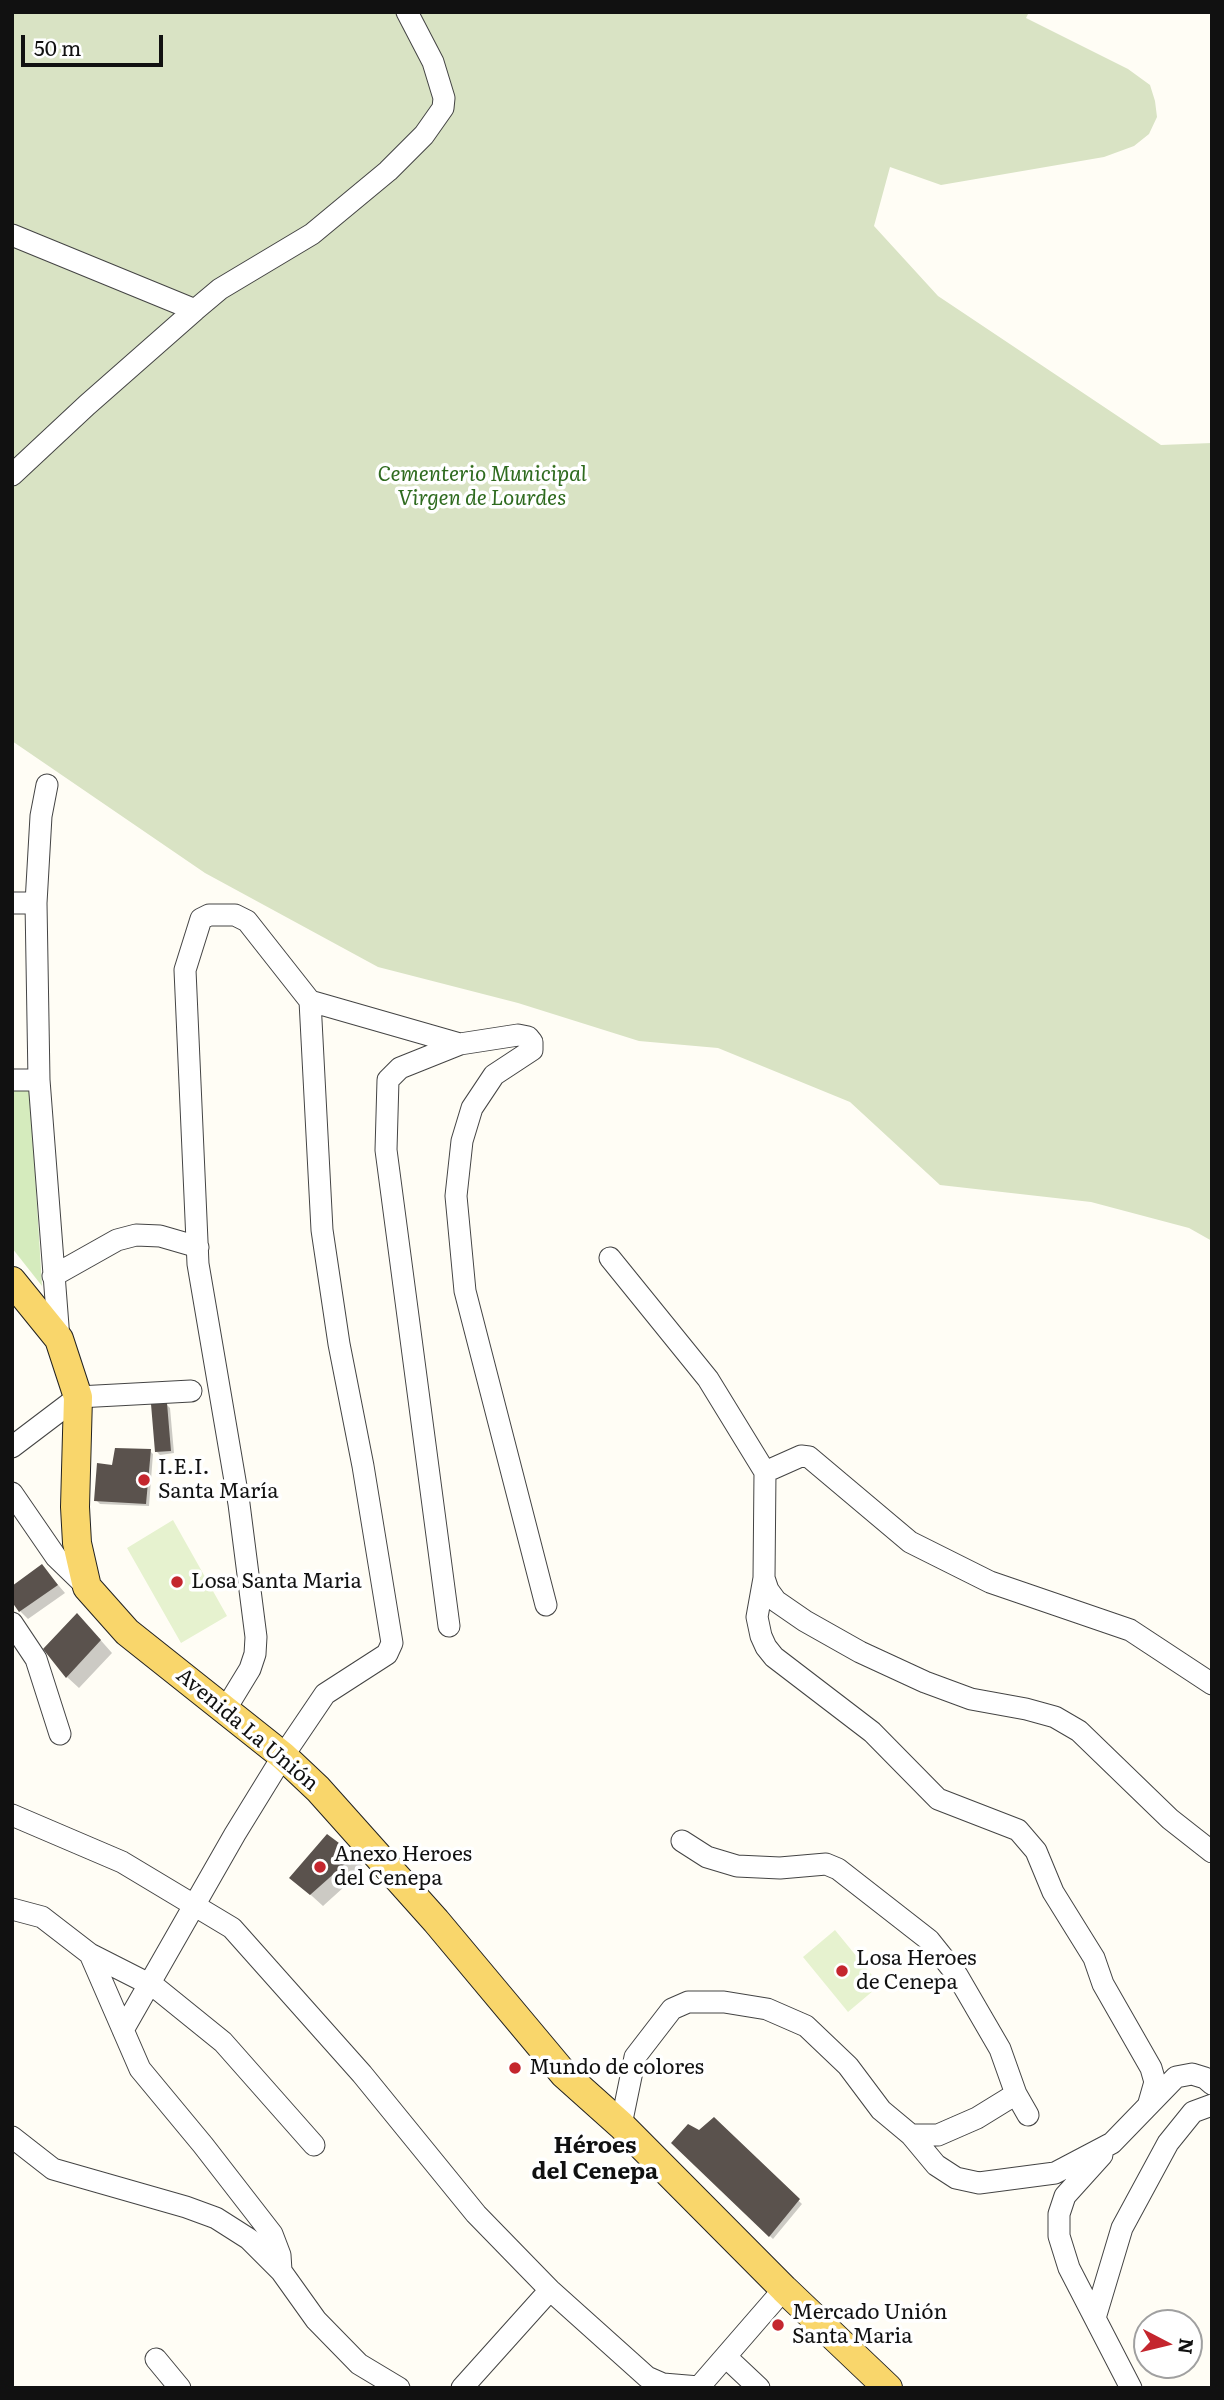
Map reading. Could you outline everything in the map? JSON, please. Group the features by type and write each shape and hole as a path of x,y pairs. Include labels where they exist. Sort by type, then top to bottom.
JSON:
{"main road":[{"path":"12,1281 59,1339 78,1397 75,1507 78,1543 87,1587"},
{"name":"Avenida La Unión","path":"87,1587 127,1632 283,1756 318,1789 436,1921 564,2074 621,2125 784,2289 888,2388"}],"street":[{"path":"12,475 86,405 220,289 312,234 388,171 424,135 443,108 444,98 433,62 407,12"},
{"path":"12,235 195,310"},
{"path":"47,785 41,816 36,903 39,1080 59,1339"},
{"path":"12,903 36,903"},
{"path":"123,2030 235,1833 326,1694 387,1654 392,1643 366,1480 339,1344 322,1230 310,1001 247,921 235,915 209,915 201,919 185,970 198,1264 239,1504 256,1637 255,1654 250,1668 225,1710"},
{"path":"310,1001 460,1044"},
{"path":"449,1626 386,1150 388,1080 400,1068 460,1044 519,1035 528,1037 532,1042 532,1050 494,1075 472,1108 462,1141 456,1196 465,1291 546,1605"},
{"path":"12,1080 39,1080"},
{"path":"53,1276 117,1240 136,1235 160,1236 198,1247"},
{"path":"610,1258 708,1379 765,1472 764,1578 757,1617 761,1636 774,1657 872,1732 938,1799 1018,1830 1036,1851 1053,1892 1094,1958 1103,1984 1151,2068 1155,2082 1149,2103"},
{"path":"12,1447 78,1397 191,1391"},
{"path":"765,1472 801,1456 808,1457 910,1542 990,1582 1130,1630 1212,1684"},
{"path":"12,1493 57,1557 87,1587"},
{"path":"764,1578 776,1601 804,1621 860,1652 925,1682 971,1699 1055,1717 1079,1731 1170,1819 1212,1852"},
{"path":"12,1623 36,1659 60,1734"},
{"path":"12,1815 122,1862 232,1928 362,2074 476,2214 550,2290 647,2377 663,2384 699,2387 784,2289"},
{"path":"682,1841 707,1857 737,1866 780,1868 826,1864 838,1869 929,1940 957,1975 1000,2049 1016,2094 1027,2115"},
{"path":"12,1909 42,1917 90,1954 148,1984 223,2042 314,2145"},
{"path":"90,1954 139,2069 203,2145 272,2234 280,2255 281,2270"},
{"path":"621,2125 635,2057 657,2026 672,2009 688,2002 724,2002 767,2008 806,2026 848,2066 881,2110 911,2135 936,2165 956,2178 979,2183 1055,2173 1112,2143"},
{"path":"1131,2388 1069,2268 1059,2236 1059,2214 1065,2196 1175,2077 1192,2074 1205,2078 1212,2084"},
{"path":"911,2135 938,2135 977,2118 1016,2094"},
{"path":"1095,2318 1122,2228 1168,2143 1193,2112 1212,2105"},
{"path":"12,2137 52,2169 186,2207 216,2218 249,2239 281,2270 316,2320 359,2364 399,2388"},
{"path":"462,2388 550,2290"},
{"path":"726,2357 759,2388"},
{"path":"156,2359 180,2388"}],"green space":[{"name":"Cementerio Municipal Virgen de Lourdes","path":"12,12 1029,12 1026,18 1128,69 1150,85 1157,117 1149,134 1134,146 1104,157 941,185 890,167 874,226 938,296 1161,445 1212,443 1212,1241 1189,1228 1091,1202 940,1185 850,1102 718,1048 639,1041 518,1003 378,967 205,873 12,741"},
{"path":"12,1091 30,1091 42,1286 12,1248"},
{"name":"Losa Santa Maria","path":"173,1520 227,1616 181,1643 127,1548"},
{"name":"Losa Heroes de Cenepa","path":"835,1930 880,1985 848,2012 803,1957"}],"building":[{"path":"167,1403 171,1451 155,1452 151,1404"},
{"path":"115,1448 151,1449 146,1504 94,1501 97,1463 112,1465"},
{"path":"42,1564 58,1585 19,1612 12,1602 12,1586"},
{"path":"77,1613 101,1640 66,1678 43,1649"},
{"name":"Anexo Heroes del Cenepa","path":"327,1834 355,1855 310,1895 289,1878"},
{"path":"714,2117 800,2199 769,2237 671,2143 688,2124 699,2130"}],"place":[{"name":"I.E.I. Santa María","path":"144,1480"},
{"name":"Losa Santa Maria","path":"177,1582"},
{"name":"Anexo Heroes del Cenepa","path":"320,1867"},
{"name":"Losa Heroes de Cenepa","path":"842,1971"},
{"name":"Mundo de colores","path":"515,2068"},
{"name":"Mercado Unión Santa Maria","path":"778,2325"}],"district":[{"name":"Héroes del Cenepa","path":"595,2159"}]}
